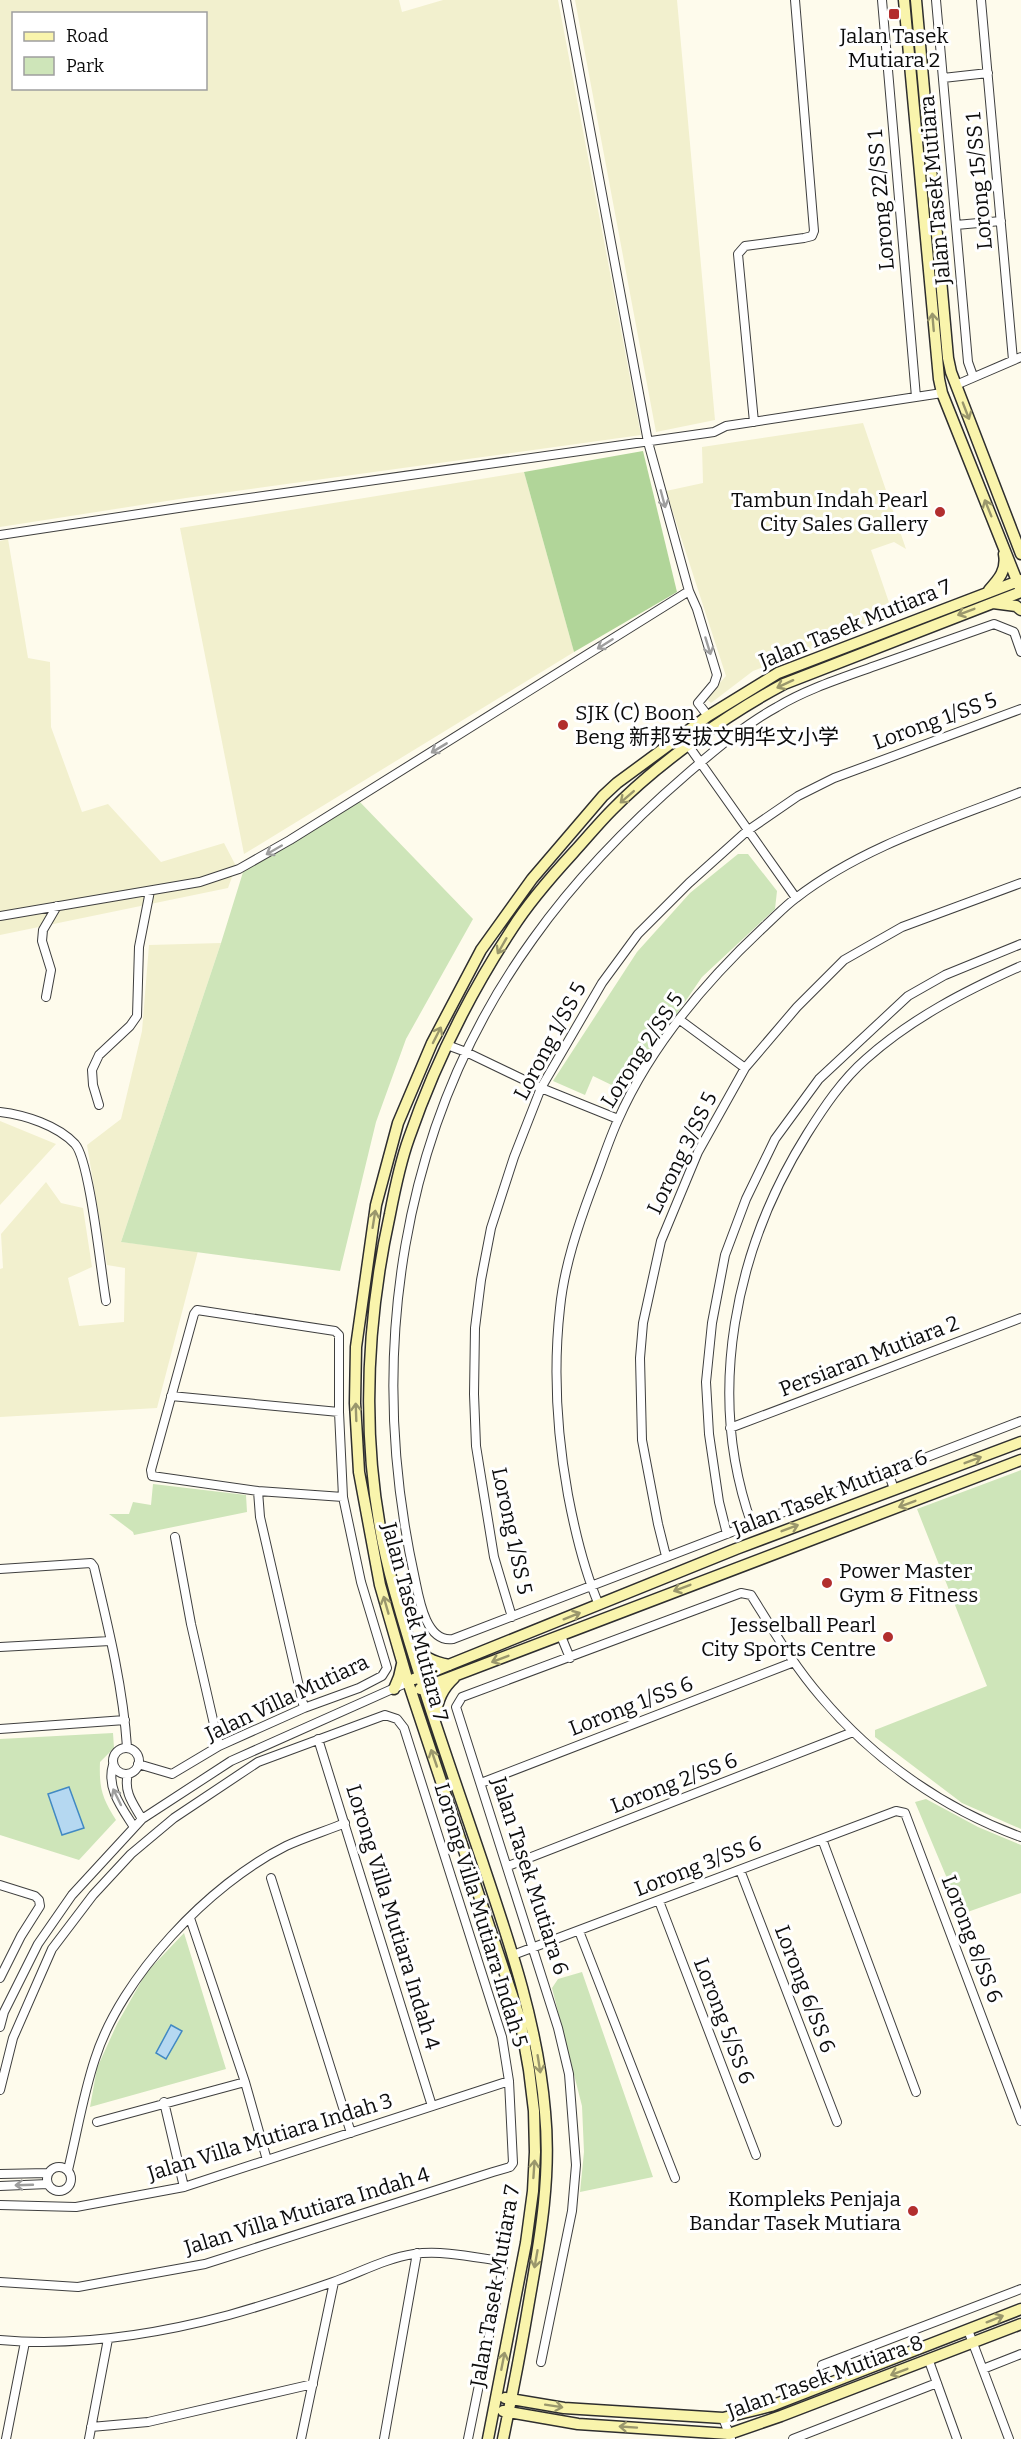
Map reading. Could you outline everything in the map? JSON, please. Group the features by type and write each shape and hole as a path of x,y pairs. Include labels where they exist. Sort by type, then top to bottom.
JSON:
{"street":[{"path":"566,0 648,442 689,591 697,609 717,675 714,684 698,703 708,716"},
{"path":"754,422 738,254 745,246 804,238 812,236 814,231 795,0"},
{"name":"Lorong 22/SS 1","path":"882,0 916,397"},
{"path":"904,0 939,379 942,393 1020,586"},
{"path":"916,0 951,372 1018,539 1021,554"},
{"name":"Jalan Tasek Mutiara","path":"936,0 968,362 973,376"},
{"name":"Lorong 15/SS 1","path":"981,0 1001,221 1017,358"},
{"path":"943,78 988,73"},
{"path":"956,225 1001,221"},
{"path":"956,385 1017,358"},
{"path":"0,535 648,442 714,432 726,426 942,393"},
{"path":"1002,544 1006,563 1002,575 988,597 1016,606 1021,610"},
{"name":"Jalan Tasek Mutiara 7","path":"488,2439 526,2243 535,2152 531,2080 520,2019 402,1661 372,1551 359,1472 355,1403 356,1347 376,1205 399,1122 432,1044 481,950 532,879 603,796 708,716 778,673 1020,586"},
{"path":"0,916 200,882 238,869 272,852 689,591"},
{"name":"Jalan Tasek Mutiara 7","path":"422,1682 393,1587 378,1515 369,1392 371,1331 380,1260 401,1164 423,1100 447,1045 512,927 543,886 613,808 688,745 754,699 784,684 988,597"},
{"name":"Jalan Tasek Mutiara 7","path":"1021,652 1014,632 994,624 842,678 778,706 747,725 638,816 567,893 531,941 497,996 449,1086 431,1137 406,1239 399,1287 393,1380 396,1454 403,1526 417,1590 430,1626 436,1635 445,1640 512,1617 1021,1421"},
{"name":"Lorong 1/SS 5","path":"512,1617 494,1557 476,1446 475,1328 481,1280 492,1228 514,1157 541,1088 602,982 638,934 689,883 747,831 798,796 834,778 1021,709"},
{"path":"688,745 796,898"},
{"name":"Lorong 2/SS 5","path":"599,1605 591,1586 572,1516 562,1462 558,1424 557,1347 560,1306 567,1267 583,1211 618,1119 648,1064 707,983 796,898 864,855 1021,792"},
{"name":"Lorong 3/SS 5","path":"666,1556 642,1440 639,1388 643,1323 661,1241 698,1152 745,1068 797,1007 844,960 902,927 1021,883"},
{"path":"99,1105 92,1070 99,1055 130,1026 137,1016 139,947 150,891"},
{"path":"46,997 51,970 42,941 43,930 57,906"},
{"path":"727,1534 719,1502 709,1434 706,1382 712,1323 726,1255 746,1198 775,1139 819,1079 908,996 945,975 988,955 1021,944"},
{"path":"752,1525 737,1477 730,1428 730,1376 735,1320 747,1263 762,1218 790,1161 828,1101 865,1060 918,1018 955,997 1021,966"},
{"path":"680,1020 745,1068"},
{"path":"447,1045 541,1088 618,1119"},
{"path":"0,1112 14,1114 56,1129 76,1145 85,1167 106,1301"},
{"path":"197,1310 335,1331 341,1341 339,1412 343,1497 258,1491 152,1476 151,1470 171,1396 197,1310"},
{"name":"Persiaran Mutiara 2","path":"730,1428 1021,1318"},
{"path":"171,1396 339,1412"},
{"name":"Jalan Tasek Mutiara 6","path":"410,1687 450,1665 736,1549 1021,1442"},
{"name":"Jalan Tasek Mutiara 6","path":"422,1682 459,1674 1021,1460"},
{"path":"888,1472 894,1490"},
{"path":"258,1491 260,1517 304,1708"},
{"name":"Jalan Villa Mutiara","path":"138,1764 172,1774 219,1746 304,1708 359,1688 382,1676 387,1668 361,1582 343,1497"},
{"path":"175,1537 191,1624 219,1746"},
{"path":"0,1569 91,1563 94,1568 125,1720 127,1747 137,1755 138,1764 135,1770 128,1774 120,1773 113,1765"},
{"name":"Jalan Tasek Mutiara 6","path":"542,2362 572,2211 576,2164 569,2073 558,2028 508,1866 456,1707 462,1697 741,1593 751,1595 794,1662"},
{"path":"408,1635 419,1652 438,1663 450,1665"},
{"path":"561,1636 570,1658"},
{"path":"0,1647 110,1641"},
{"path":"392,1691 399,1677 402,1661"},
{"path":"794,1662 852,1732 890,1763 940,1799 1021,1837"},
{"name":"Lorong 1/SS 6","path":"481,1783 794,1662"},
{"path":"435,1720 439,1697 447,1685 459,1674"},
{"name":"Jalan Tasek Mutiara 6","path":"422,1682 513,1955 532,2024 540,2069 547,2152 545,2201"},
{"path":"0,2027 4,2012 38,1944 72,1895 142,1819 231,1761 303,1727 392,1691 410,1687"},
{"path":"392,1691 408,1699 417,1709"},
{"name":"Lorong Villa Mutiara Indah 5","path":"318,1739 385,1715 397,1719 404,1728 502,2037 509,2081 513,2163"},
{"path":"0,1729 125,1720"},
{"name":"Lorong 2/SS 6","path":"508,1866 852,1732"},
{"path":"0,2090 13,2038 52,1949 93,1895 131,1854 174,1818 258,1762 318,1739"},
{"name":"Lorong Villa Mutiara Indah 4","path":"318,1739 432,2106"},
{"path":"127,1747 115,1753 111,1772 113,1790 134,1827"},
{"path":"128,1774 127,1790 142,1819"},
{"name":"Lorong 3/SS 6","path":"513,1955 896,1810"},
{"name":"Lorong 8/SS 6","path":"896,1810 905,1813 1021,2121"},
{"path":"48,2173 48,2184 53,2190 61,2191 68,2188 71,2181 68,2170 95,2059 113,2016 151,1958 190,1918 262,1860 286,1846 345,1823"},
{"path":"822,1839 916,2092"},
{"name":"Lorong 6/SS 6","path":"740,1870 837,2122"},
{"path":"271,1878 351,2133"},
{"path":"0,1885 35,1896 39,1900 39,1910 21,1936 1,1974"},
{"name":"Lorong 5/SS 6","path":"658,1900 756,2155"},
{"path":"190,1918 245,2082 267,2160"},
{"path":"579,1931 675,2178"},
{"name":"Jalan Villa Mutiara Indah 3","path":"0,2205 76,2207 184,2187 509,2081"},
{"path":"97,2122 164,2102 245,2082"},
{"path":"164,2102 184,2187"},
{"name":"Jalan Villa Mutiara Indah 4","path":"0,2282 78,2287 206,2264 510,2167 513,2163"},
{"path":"0,2174 48,2173 57,2166 68,2170"},
{"path":"0,2186 48,2184"},
{"path":"61,2191 63,2206"},
{"name":"Jalan Tasek Mutiara 7","path":"503,2439 512,2400 545,2201"},
{"path":"384,2439 417,2253"},
{"path":"0,2340 25,2342 108,2340 162,2330 229,2314 334,2282 399,2257 417,2253 500,2261 503,2266 468,2439"},
{"path":"301,2439 334,2282"},
{"name":"Jalan Tasek Mutiara 8","path":"822,2365 1021,2289"},
{"name":"Jalan Tasek Mutiara 8","path":"496,2397 564,2408 723,2418 771,2406 1021,2308"},
{"name":"Jalan Tasek Mutiara 8","path":"493,2409 578,2424 730,2436 1021,2324"},
{"path":"968,2330 1009,2439"},
{"path":"89,2439 108,2340"},
{"path":"6,2439 25,2342"},
{"path":"983,2369 1021,2354"},
{"path":"840,2359 845,2376"},
{"path":"928,2361 957,2439"},
{"path":"91,2427 148,2422 313,2384"},
{"path":"793,2439 937,2384"},
{"path":"723,2418 730,2436"}],"shaded area":[{"path":"0,0 399,0 402,12 443,0 558,0 641,435 186,498 0,527"},
{"path":"575,0 677,0 715,420 656,432"},
{"path":"863,423 906,549 894,542 871,550 894,617 753,671 711,703 706,698 726,676 666,491 703,483 702,447"},
{"path":"524,472 574,652 244,854 180,528"},
{"path":"8,539 28,658 50,662 51,727 82,812 108,804 161,862 224,843 236,866 228,888 0,935 0,541"},
{"path":"221,943 121,1242 198,1251 157,1408 0,1417 0,1269 3,1268 1,1234 46,1182 61,1203 83,1208 92,1267 68,1278 79,1326 124,1322 125,1268 107,1265 87,1145 121,1119 142,1031 149,945"},
{"path":"0,1121 56,1144 0,1205"}],"green space":[{"path":"643,451 677,592 574,652 524,472"},
{"path":"357,799 473,919 406,1039 376,1122 340,1271 121,1242 244,869"},
{"path":"738,854 748,854 777,891 775,909 702,977 624,1091 593,1076 585,1095 553,1081 637,952 690,893"},
{"path":"1021,1470 1021,1829 962,1803 875,1737 875,1730 987,1686 917,1509"},
{"path":"153,1484 246,1495 247,1512 134,1535 109,1514 129,1514 133,1502 151,1505"},
{"path":"113,1733 114,1748 100,1762 100,1771 102,1793 116,1820 79,1860 0,1835 0,1739"},
{"path":"926,1799 978,1827 1021,1845 1021,1893 962,1914 915,1802"},
{"path":"184,1933 226,2069 90,2107 97,2068 117,2024 146,1973"},
{"path":"582,1972 653,2177 580,2192 584,2152 582,2106 552,1988 558,1979"}],"water":[{"path":"69,1787 84,1828 62,1835 48,1794"},
{"path":"171,2025 182,2031 166,2059 156,2053"}],"place":[{"name":"Jalan Tasek Mutiara 2","path":"894,14"},
{"name":"Tambun Indah Pearl City Sales Gallery","path":"940,512"},
{"name":"SJK (C) Boon Beng 新邦安拔文明华文小学","path":"563,725"},
{"name":"Power Master Gym & Fitness","path":"827,1583"},
{"name":"Jesselball Pearl City Sports Centre","path":"888,1637"},
{"name":"Kompleks Penjaja Bandar Tasek Mutiara","path":"913,2211"}]}
